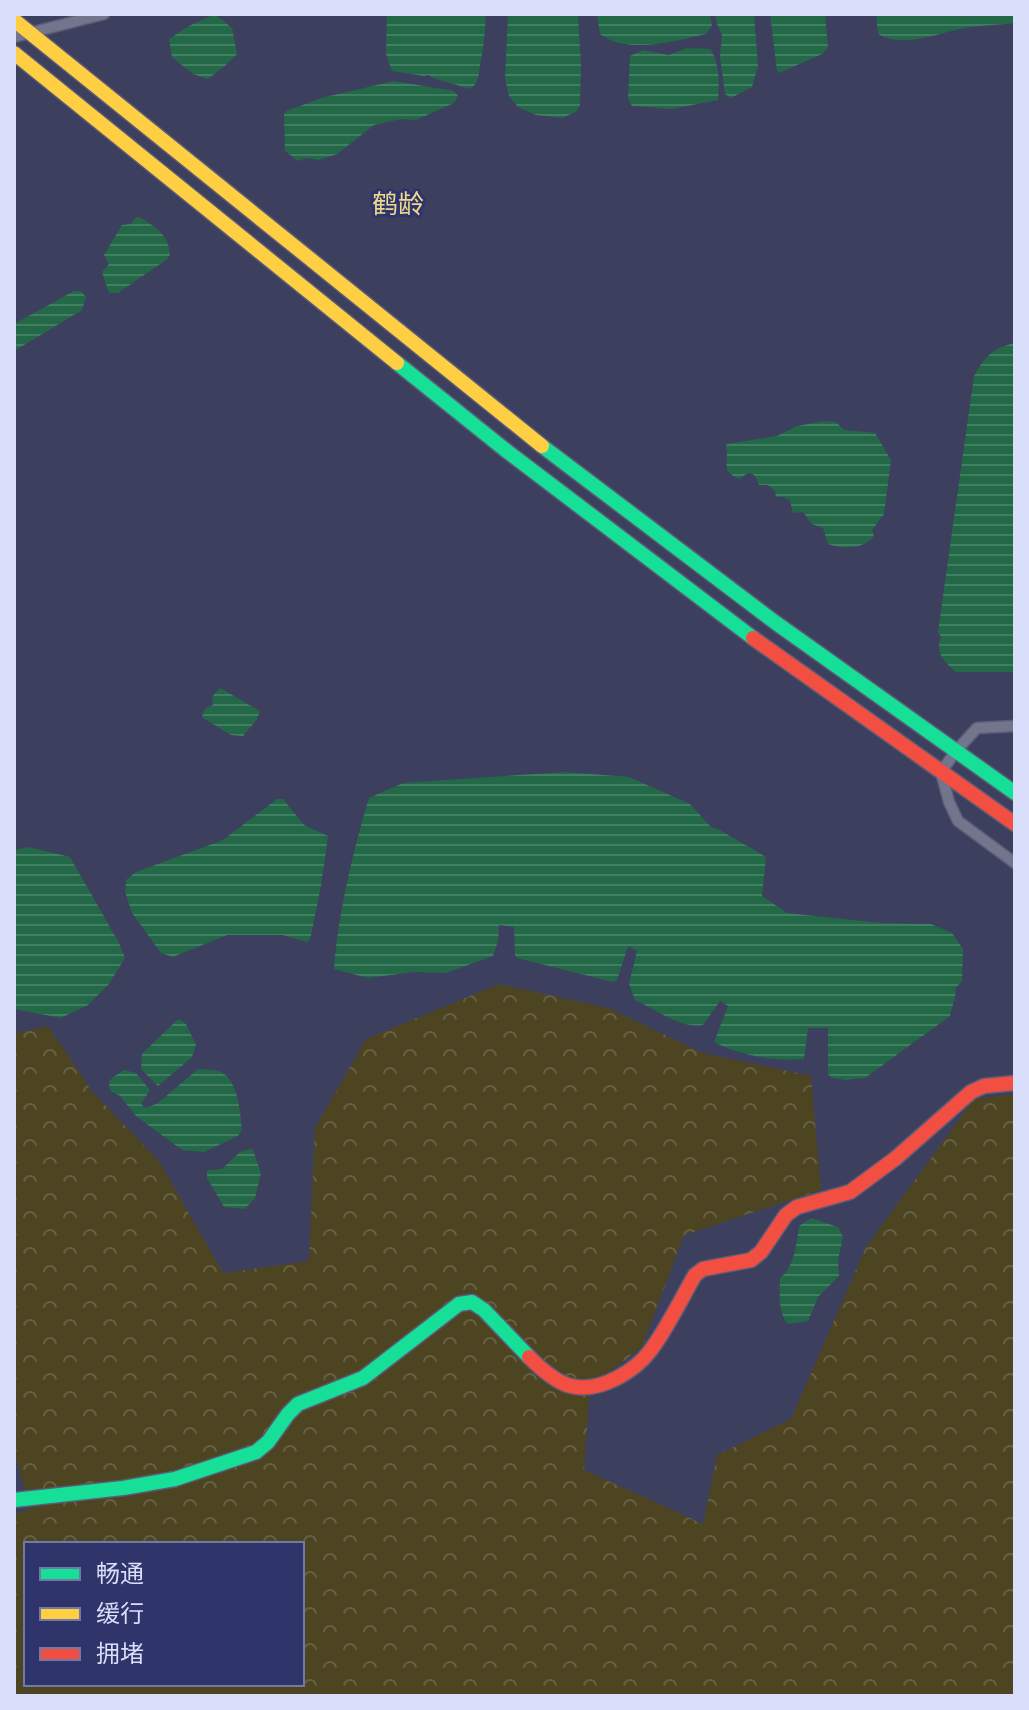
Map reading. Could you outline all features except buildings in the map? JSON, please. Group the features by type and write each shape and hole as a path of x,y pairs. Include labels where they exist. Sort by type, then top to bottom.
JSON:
{"main road":[{"path":"14,20 523,432 776,623 1015,793"},
{"path":"14,53 508,452 761,644 1015,824"},
{"path":"14,1500 175,1479 256,1452 268,1442 298,1404 363,1378 459,1304 472,1302 484,1310 547,1375 582,1389 601,1386 636,1366 651,1350 695,1275 703,1269 751,1260 761,1252 786,1215 797,1207 850,1192 896,1158 971,1092 984,1086 1015,1083"}],"street":[{"path":"14,37 104,14"},
{"path":"1015,726 977,728 941,772 958,821 1015,863"}],"green space":[{"path":"499,984 608,1008 703,1053 811,1076 821,1190 684,1235 642,1347 590,1387 584,1470 703,1524 717,1455 791,1419 866,1247 974,1099 1015,1094 1015,1696 14,1696 14,1514 30,1509 14,1458 14,1033 48,1026 92,1091 159,1161 223,1273 309,1261 315,1128 366,1039"}],"shaded area":[{"path":"215,14 232,28 237,54 208,79 193,74 172,57 169,39"},
{"path":"387,14 486,14 484,43 474,86 470,89 429,75 392,71 386,54"},
{"path":"508,14 578,14 581,66 580,105 576,112 562,118 536,115 518,107 509,96 505,78"},
{"path":"597,14 710,14 712,26 706,34 680,40 624,44 600,34"},
{"path":"715,14 754,14 758,66 752,87 731,98 725,94 720,57 722,35"},
{"path":"770,14 825,14 828,48 822,54 779,73"},
{"path":"876,14 1015,14 1015,23 970,27 898,40 878,34"},
{"path":"687,48 710,49 713,54 718,73 718,100 672,109 632,106 628,99 630,56 643,50 669,55"},
{"path":"394,81 454,91 458,96 454,103 416,120 401,119 374,125 337,154 319,160 306,158 298,161 285,151 286,111 325,97"},
{"path":"136,217 160,232 167,242 170,255 118,293 109,293 102,272 109,264 104,255 122,225 131,224"},
{"path":"74,291 81,291 86,297 82,310 14,351 14,324"},
{"path":"1015,343 1015,672 956,672 942,657 938,632 974,376 990,354"},
{"path":"836,422 844,430 875,433 891,460 884,514 872,530 874,536 858,546 828,544 823,528 812,524 803,512 793,513 790,500 776,497 775,491 768,485 759,485 753,474 748,473 739,479 727,469 727,444 777,436 797,426"},
{"path":"220,688 260,711 243,736 231,735 202,716 206,708 213,705 212,697"},
{"path":"565,772 629,777 690,804 711,827 766,857 762,896 787,913 882,923 931,924 952,933 963,949 962,981 955,989 950,1016 865,1078 846,1080 832,1078 828,1074 828,1028 808,1028 804,1059 770,1058 735,1051 714,1042 728,1006 720,1001 703,1025 695,1025 677,1021 635,1000 629,984 637,951 628,946 617,980 613,982 517,958 514,927 499,925 493,956 446,973 414,972 368,978 334,969 347,883 369,798 403,783"},
{"path":"277,799 283,799 304,825 328,836 310,940 306,942 283,935 227,935 173,957 161,953 132,913 125,892 126,880 136,872 223,840"},
{"path":"29,847 70,857 125,958 109,984 88,1005 61,1018 14,1009 14,850"},
{"path":"177,1020 186,1024 196,1045 192,1057 158,1086 141,1069 142,1054"},
{"path":"198,1069 218,1071 230,1080 237,1096 242,1129 238,1136 204,1152 182,1150 136,1116 120,1096 111,1091 109,1083 124,1070 136,1073 150,1090 141,1104 146,1108 158,1103"},
{"path":"250,1149 261,1173 255,1198 245,1209 224,1207 207,1178 207,1171 222,1169 240,1152"},
{"path":"811,1218 838,1227 843,1237 838,1260 839,1276 818,1297 808,1321 788,1324 781,1308 780,1278 792,1261 799,1226"}],"traffic: fast":[{"path":"397,363 508,452 753,638"},
{"path":"542,446 776,623 1015,793"},
{"path":"14,1500 175,1479 256,1452 268,1442 298,1404 363,1378 459,1304 472,1302 484,1310 529,1357"}],"traffic: slow":[{"path":"14,20 542,446"},
{"path":"14,53 397,363"}],"traffic: jam":[{"path":"753,638 1015,824"},
{"path":"529,1357 549,1375 569,1386 591,1387 617,1378 650,1351 695,1275 703,1269 751,1260 761,1252 786,1215 797,1207 850,1192 896,1158 971,1092 984,1086 1015,1083"}],"district":[{"name":"鹤龄","path":"398,204"}]}
